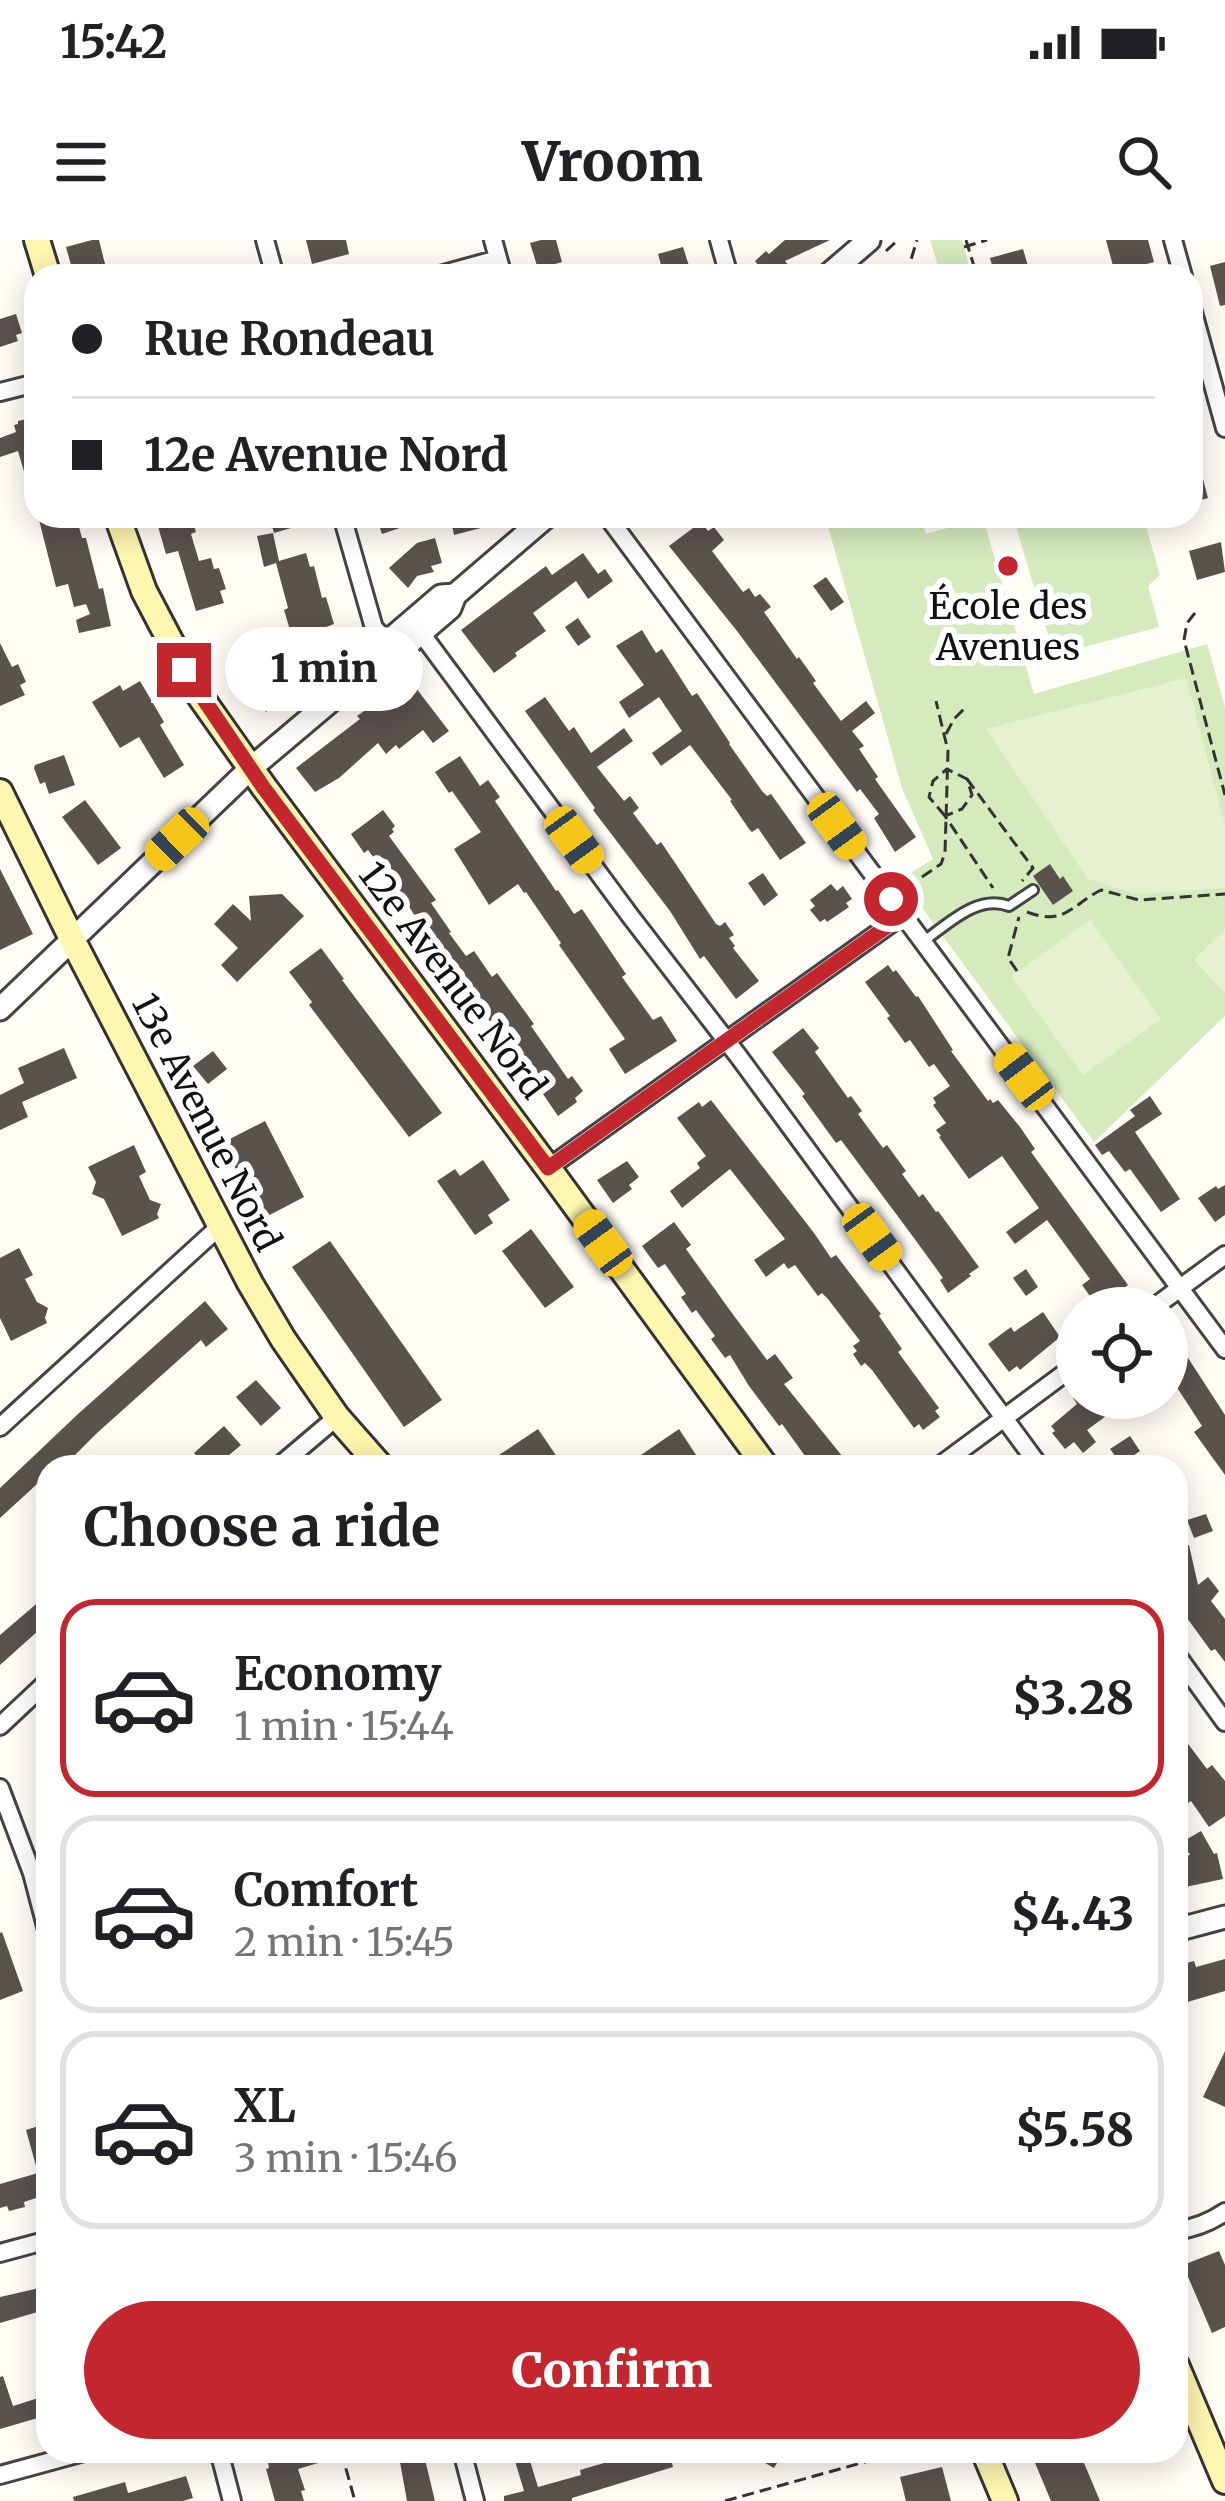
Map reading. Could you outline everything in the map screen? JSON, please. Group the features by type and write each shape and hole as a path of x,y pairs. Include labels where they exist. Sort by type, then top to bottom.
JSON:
{"main road":[{"name":"12e Avenue Nord","path":"122,528 144,591 197,692 757,1455"},
{"name":"13e Avenue Nord","path":"0,792 219,1227 284,1339 337,1417 370,1455"},
{"path":"1188,2393 1225,2481"},
{"path":"989,2463 1004,2501"}],"street":[{"path":"841,264 869,240"},
{"path":"1203,348 1225,428"},
{"path":"345,528 374,628 387,641"},
{"path":"0,1009 250,769 365,672 380,668 533,528"},
{"path":"616,528 1179,1287"},
{"path":"365,672 371,656 387,641 441,596 455,595"},
{"path":"421,633 1031,1455"},
{"path":"548,1168 903,915"},
{"path":"0,1427 219,1227"},
{"path":"1181,1287 1225,1256"},
{"path":"1188,1299 1225,1349"},
{"path":"954,1455 1056,1379"},
{"path":"292,1455 337,1417"},
{"path":"1188,1671 1225,1722"},
{"path":"0,1726 36,1692"},
{"path":"0,1788 36,1888"},
{"path":"1188,1927 1225,1917"},
{"path":"1188,2229 1213,2221 1225,2211"},
{"path":"0,2253 36,2243"},
{"path":"0,2475 44,2463"},
{"path":"222,2463 232,2501"},
{"path":"465,2463 475,2501"}],"lane":[{"path":"923,941 979,905 1003,902 1009,906 1033,890"}],"path":[{"path":"966,244 988,240"},
{"path":"1195,613 1187,623 1184,640 1225,795"},
{"path":"891,899 941,864 945,853 948,751 936,700"},
{"path":"944,736 966,706"},
{"path":"947,769 967,779 1033,868 1003,902 929,796 933,781 947,769"},
{"path":"945,816 962,809 972,795 967,779"},
{"path":"1017,971 1007,958 1021,910 1055,918 1101,890 1139,900 1225,894"},
{"path":"344,2463 355,2501"},
{"path":"725,2501 861,2463"}],"green space":[{"path":"930,240 962,240 969,264 937,264"},
{"path":"828,528 924,528 926,534 947,528 986,528 1034,694 1207,644 1225,707 1225,1016 1094,1142 901,879 933,859 902,788"},
{"path":"1017,528 1146,528 1160,575 1148,586 1159,627 1054,655"},
{"path":"1186,678 1225,825 1225,888 1136,894 1088,879 986,729"},
{"path":"1090,920 1161,1019 1083,1075 1011,976"},
{"path":"1225,930 1225,993 1194,960"}],"building":[{"path":"99,240 105,264 71,264 66,247"},
{"path":"306,240 346,240 349,254 312,264"},
{"path":"556,240 562,262 536,264 530,243"},
{"path":"785,240 830,240 785,261 788,264 755,261 766,251 769,254"},
{"path":"1106,240 1148,240 1154,262 1112,264"},
{"path":"683,247 688,264 661,264 658,254"},
{"path":"1023,249 1027,264 992,264 990,258"},
{"path":"1225,262 1225,305 1220,306 1210,266"},
{"path":"16,314 22,333 16,335 18,341 0,347 0,319"},
{"path":"24,420 24,472 18,451 0,457 0,438 16,432 18,421"},
{"path":"41,528 79,528 99,589 103,588 111,626 79,633 76,620 90,614 86,604 74,607 68,584 56,587"},
{"path":"158,528 195,528 191,534 199,561 211,558 214,569 219,568 226,589 220,591 224,603 196,611 178,551 166,554"},
{"path":"453,528 481,528 454,535"},
{"path":"693,528 715,528 724,540 712,551 743,592 749,588 771,607 764,612 841,721 866,701 875,713 852,731 864,746 859,749 875,779 916,837 895,852 874,818 879,814 860,789 857,792 669,546"},
{"path":"273,533 279,561 306,553 310,567 314,566 334,624 327,630 293,640 276,563 264,567 257,536"},
{"path":"435,538 442,563 431,566 434,572 417,576 408,588 389,568 417,543"},
{"path":"1221,542 1225,572 1197,580 1189,551"},
{"path":"583,553 598,574 605,569 613,581 588,599 576,581 533,613 546,631 494,673 461,630 546,566 552,575"},
{"path":"826,577 844,602 831,611 813,586"},
{"path":"578,618 591,637 578,646 565,627"},
{"path":"642,630 656,653 662,649 692,696 697,693 762,791 771,794 806,843 780,860 758,828 749,829 690,745 661,766 652,753 682,731 659,697 629,718 619,702 644,685 616,646"},
{"path":"0,643 26,682 20,685 25,695 0,706"},
{"path":"250,647 288,695 266,712 228,665"},
{"path":"409,679 449,731 433,743 423,730 386,754 378,743 339,778 315,792 296,768"},
{"path":"140,681 184,765 164,778 139,737 120,748 92,702 120,685 123,691"},
{"path":"545,697 591,753 624,728 633,741 597,767 624,801 630,796 639,808 633,813 657,845 661,842 716,924 725,922 734,935 729,938 733,948 759,981 736,999 704,956 700,959 525,711"},
{"path":"64,755 75,785 49,794 45,782 40,784 35,765"},
{"path":"460,756 480,786 488,780 500,797 495,801 556,891 574,914 582,909 626,974 622,977 653,1020 661,1016 677,1041 625,1074 609,1049 625,1039 526,892 518,884 489,905 454,849 481,832 435,772"},
{"path":"85,800 121,848 98,865 62,817"},
{"path":"383,810 395,826 389,836 436,900 431,903 449,933 466,956 474,951 492,977 497,973 568,1079 572,1076 583,1091 558,1116 513,1050 424,939 428,936 400,893 351,834"},
{"path":"1050,864 1073,891 1053,905 1033,876"},
{"path":"0,869 33,934 0,950"},
{"path":"763,873 778,895 764,906 748,883"},
{"path":"831,884 837,891 843,886 852,899 846,903 849,907 820,922 810,910 815,906 810,900"},
{"path":"282,894 304,916 237,982 221,965 238,948 214,924 233,904 251,921 249,896"},
{"path":"321,948 442,1113 409,1137 289,972"},
{"path":"888,965 896,970 988,1101 998,1100 1020,1127 1035,1149 1031,1152 1128,1285 1083,1287 1090,1279 1047,1220 1015,1244 1006,1232 1039,1208 1002,1156 969,1179 936,1130 946,1123 933,1098 950,1086 910,1040 905,1043 865,982"},
{"path":"803,1028 819,1048 815,1052 862,1111 858,1114 906,1171 902,1174 919,1197 923,1194 938,1211 979,1267 948,1293 943,1278 914,1238 841,1140 836,1143 772,1052"},
{"path":"64,1048 77,1078 22,1102 28,1117 0,1130 0,1095 24,1083 18,1068"},
{"path":"213,1051 227,1069 208,1084 193,1066"},
{"path":"1150,1096 1162,1114 1135,1132 1180,1199 1161,1212 1130,1169 1125,1172 1109,1151 1102,1155 1095,1145 1135,1116 1130,1110"},
{"path":"711,1100 831,1258 836,1255 881,1314 902,1349 898,1352 939,1408 935,1411 940,1417 923,1430 919,1424 914,1428 872,1370 865,1363 861,1366 853,1354 857,1351 853,1346 860,1341 795,1265 788,1269 784,1263 766,1277 754,1260 785,1239 730,1169 682,1208 670,1191 700,1168 697,1163 706,1156 677,1118 699,1102 702,1107"},
{"path":"265,1121 304,1197 262,1219 222,1143"},
{"path":"134,1145 146,1172 139,1176 150,1200 161,1204 159,1218 122,1236 104,1199 92,1194 96,1182 88,1167"},
{"path":"483,1160 510,1200 488,1215 493,1223 475,1235 437,1181 455,1169 460,1176"},
{"path":"627,1161 639,1177 613,1203 597,1180"},
{"path":"1225,1185 1225,1215 1215,1222 1198,1198"},
{"path":"674,1222 691,1245 686,1249 729,1309 767,1360 775,1354 793,1378 784,1384 841,1455 804,1455 730,1355 725,1358 696,1310 692,1313 681,1297 686,1294 665,1264 658,1268 642,1246"},
{"path":"531,1229 574,1287 545,1308 502,1251"},
{"path":"330,1241 442,1400 404,1427 292,1267"},
{"path":"19,1248 33,1275 25,1279 37,1302 48,1308 47,1323 11,1341 0,1318 0,1258"},
{"path":"1026,1269 1038,1287 1026,1296 1013,1278"},
{"path":"205,1301 228,1329 206,1347 201,1340 75,1455 36,1455 36,1485 0,1518 0,1488 78,1414"},
{"path":"1043,1312 1056,1331 1056,1340 1020,1370 1017,1366 1009,1372 988,1344 1011,1327 1014,1332"},
{"path":"1188,1358 1225,1415 1225,1475 1194,1432 1202,1426 1188,1404"},
{"path":"256,1380 281,1408 261,1426 236,1397"},
{"path":"1059,1419 1102,1419 1087,1430 1096,1442 1083,1453 1074,1442 1065,1449 1051,1426"},
{"path":"224,1426 241,1445 229,1455 194,1453"},
{"path":"538,1429 556,1455 499,1455"},
{"path":"679,1429 696,1455 641,1455"},
{"path":"1130,1436 1140,1451 1114,1455 1110,1449"},
{"path":"1206,1514 1213,1531 1194,1538 1188,1520"},
{"path":"1188,1545 1198,1585 1208,1577 1219,1591 1211,1601 1225,1619 1225,1662 1188,1619"},
{"path":"36,1604 36,1633 0,1665 0,1635"},
{"path":"1188,1744 1207,1769 1212,1765 1225,1781 1225,1816 1209,1827 1188,1803"},
{"path":"1201,1831 1217,1853 1223,1879 1188,1886 1188,1839"},
{"path":"0,1933 23,1991 0,2000"},
{"path":"1225,1959 1225,1991 1188,2002 1188,1963 1194,1961 1196,1967"},
{"path":"1225,2051 1225,2107 1203,2097"},
{"path":"36,2127 36,2166 26,2130"},
{"path":"36,2174 36,2198 24,2202 25,2207 0,2208 0,2184"},
{"path":"1219,2251 1225,2265 1225,2327 1212,2333 1188,2277 1188,2263"},
{"path":"36,2289 36,2312 0,2323 0,2297"},
{"path":"0,2377 13,2406 36,2399 36,2418 0,2429"},
{"path":"268,2463 318,2463 298,2469 304,2501 275,2501"},
{"path":"400,2463 426,2463 435,2501 407,2501"},
{"path":"516,2463 531,2463 538,2487 604,2463 672,2463 673,2467 572,2501 504,2501 504,2496 524,2491"},
{"path":"1035,2463 1084,2463 1100,2501 1051,2501"},
{"path":"942,2467 951,2501 906,2501 900,2477"},
{"path":"186,2476 193,2498 183,2501 74,2501 73,2497 125,2482 128,2493"}],"place":[{"name":"École des Avenues","path":"1008,566"}],"route":[{"path":"184,670 263,787 548,1168 903,915 891,899"}]}
